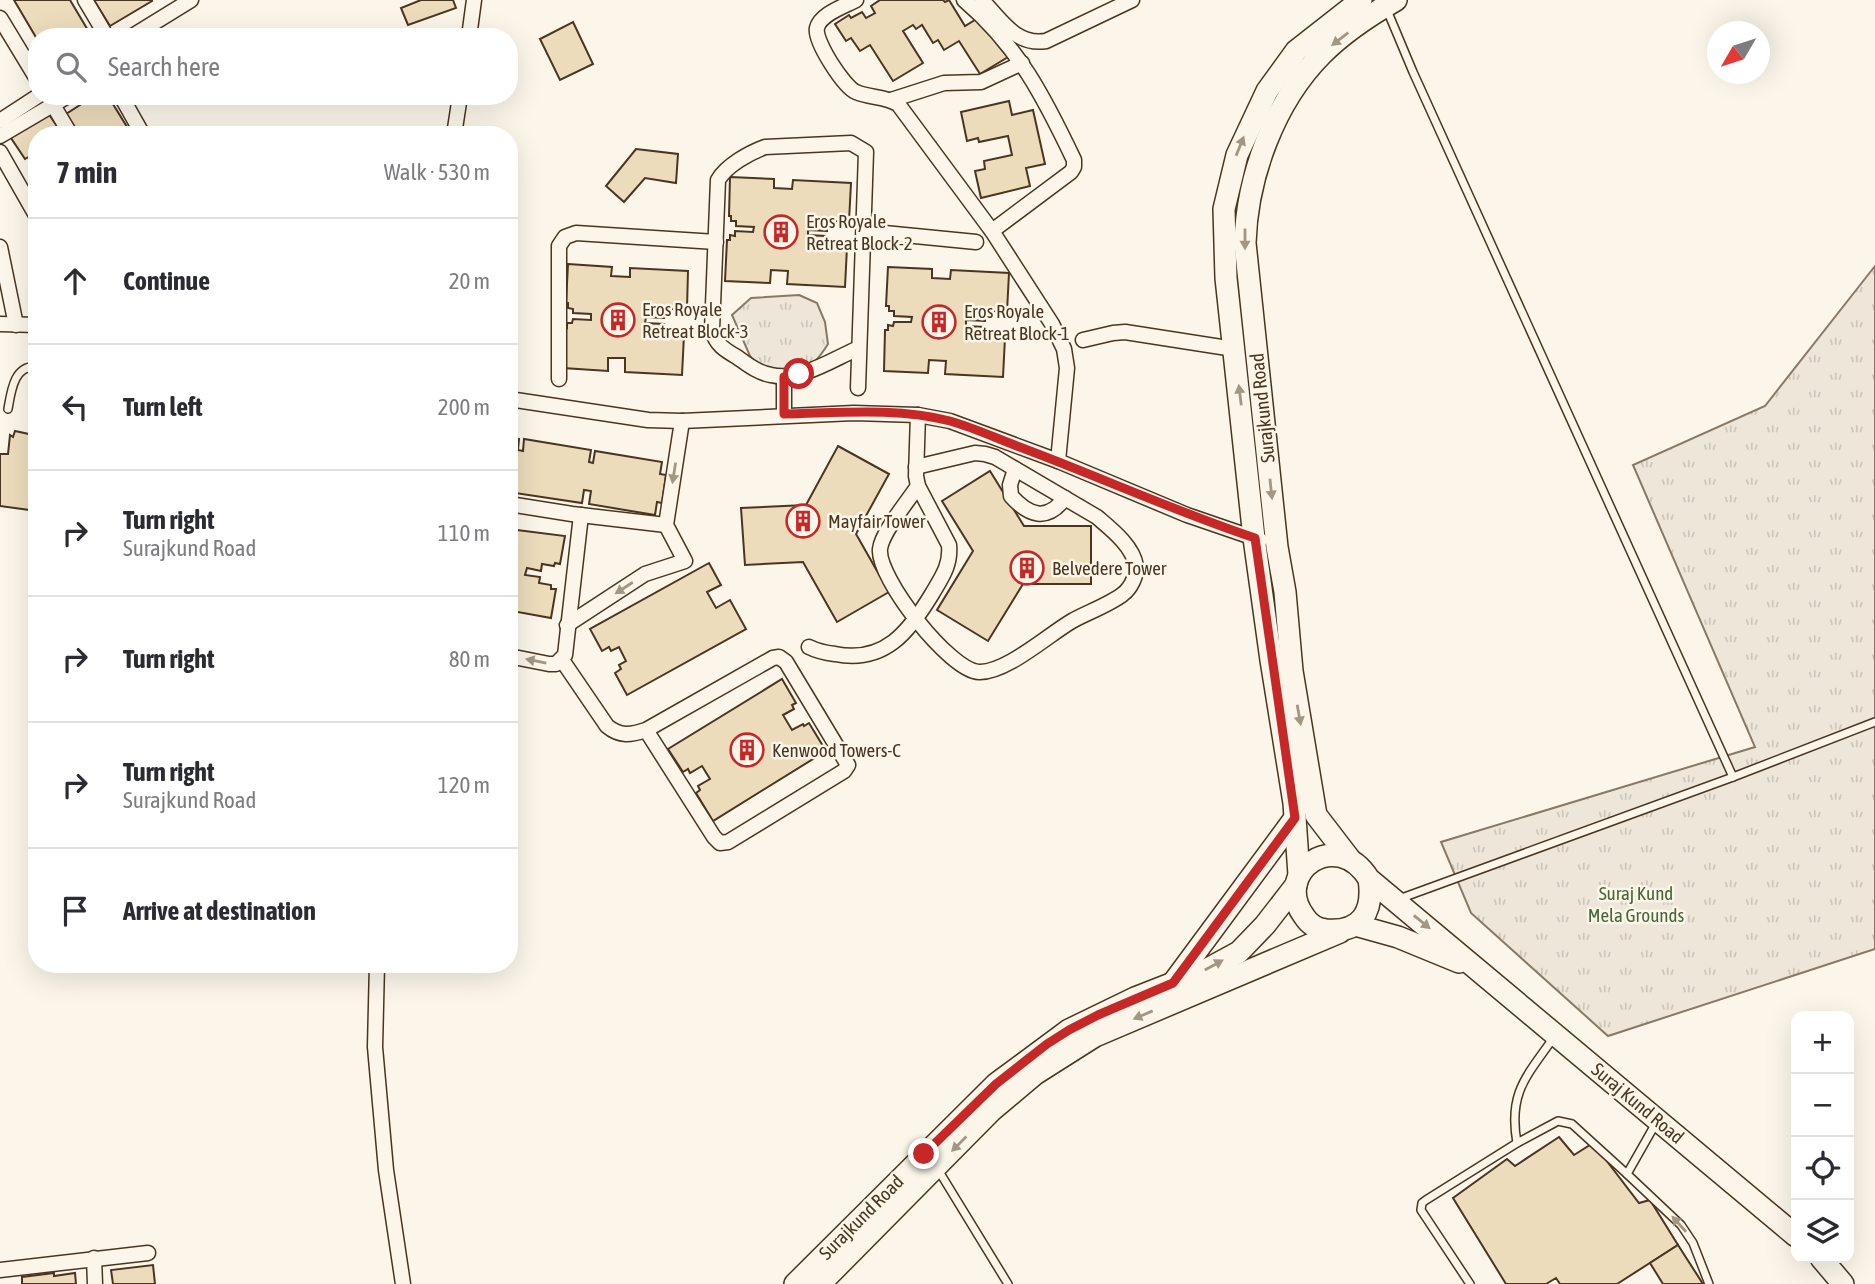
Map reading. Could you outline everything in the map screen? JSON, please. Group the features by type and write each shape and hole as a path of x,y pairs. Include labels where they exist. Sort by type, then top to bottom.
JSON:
{"main road":[{"name":"Surajkund Road","path":"820,1284 996,1084 1069,1030 1098,1015 1204,971 1239,952 1265,925 1297,880 1295,818 1255,538 1226,278 1224,209 1237,155 1267,91 1284,65 1314,35 1361,0"},
{"name":"Surajkund Road","path":"1349,858 1316,815 1292,671 1245,243 1246,213 1265,146 1293,92 1322,54 1388,2"},
{"path":"1173,983 1295,818"},
{"path":"1348,928 1369,908 1369,879 1362,868 1349,858 1327,856 1314,860 1297,880 1295,897 1298,909 1308,922 1320,929 1348,928 1398,937 1480,971"},
{"name":"Suraj Kund Road","path":"1369,879 1791,1232"},
{"name":"Surajkund Road","path":"795,1284 931,1159 1008,1096 1067,1053 1095,1036 1348,928"},
{"path":"1825,1263 1843,1284"}],"street":[{"path":"85,0 102,28"},
{"path":"142,28 168,6 191,0"},
{"path":"469,28 474,0"},
{"path":"856,0 822,19 817,27 818,37 839,76 847,86 857,92 891,100 944,83 981,82 1022,63"},
{"path":"964,0 997,30 1022,63 1043,94 1074,160 1074,167 992,231"},
{"path":"982,0 1020,38 1032,43 1046,41 1132,0"},
{"path":"0,18 28,64"},
{"path":"891,100 905,114 992,231 1052,324 1064,349 1067,368 1058,461"},
{"path":"0,121 28,103"},
{"path":"0,136 53,105 66,126"},
{"path":"126,105 138,126"},
{"path":"455,126 459,105"},
{"path":"858,388 866,152 851,143 765,147 729,168 718,180 712,330 720,347 758,370 784,377 799,374 859,348"},
{"path":"0,152 28,201"},
{"path":"864,231 976,242"},
{"path":"559,379 559,246 565,237 576,233 716,242"},
{"path":"0,247 16,325"},
{"path":"0,324 28,325"},
{"path":"1083,340 1112,332 1125,332 1234,349"},
{"path":"784,377 784,414"},
{"path":"518,400 648,420 682,421 784,414 854,413 918,415 950,421 1058,461 1187,515 1277,547"},
{"path":"809,647 838,655 861,657 886,646 913,625 948,567 949,545 918,486 918,415"},
{"path":"567,625 645,574 685,561 666,525 682,421"},
{"path":"916,467 975,453 995,457 1097,517 1131,552 1136,567 1132,583 1124,594 1069,623 1009,662 990,671 971,670 941,650 892,586 881,565 880,549 884,537 918,486"},
{"path":"1015,469 1010,496 1030,512 1049,513 1065,499"},
{"path":"518,505 666,525"},
{"path":"518,658 556,664 565,655 581,515"},
{"path":"562,660 607,726 614,732 629,736 646,730 779,657 786,662 848,765 844,771 727,842 720,842 714,837 646,730"},
{"path":"377,973 375,1047 386,1170 403,1284"},
{"path":"11,1284 4,1269 148,1253"},
{"path":"94,1258 95,1284"}],"lane":[{"path":"1388,2 1413,72 1733,777"},
{"path":"8,409 12,385 20,371 28,368"},
{"path":"1395,900 1733,777 1875,722"},
{"path":"1517,1143 1514,1110 1519,1088 1556,1034"},
{"path":"1627,1174 1658,1119"},
{"path":"1470,1284 1421,1206 1426,1200 1517,1143 1558,1121 1572,1124 1681,1225 1693,1243 1709,1284"},
{"path":"931,1159 1008,1284"}],"green space":[{"name":"Suraj Kund Mela Grounds","path":"1875,266 1875,949 1608,1036 1471,913 1441,842 1755,747 1633,465 1765,406"},
{"path":"799,295 817,303 825,322 828,344 807,368 783,371 760,368 750,356 732,315 751,298"}],"building":[{"path":"14,0 70,0 87,28 31,28"},
{"path":"94,0 152,0 152,1 110,26"},
{"path":"421,0 453,0 456,8 408,25 401,8"},
{"path":"880,0 949,0 965,26 978,18 1008,57 980,74 959,41 944,50 938,40 933,43 922,25 916,29 913,25 903,31 923,63 893,81 870,45 860,51 851,38 846,41 835,24 849,15 851,18 862,12 866,18 875,13 871,6"},
{"path":"573,22 593,64 560,80 540,39"},
{"path":"1009,101 1012,115 1033,110 1045,164 1026,168 1030,186 981,198 975,171 985,169 984,161 1012,155 1008,136 979,142 978,138 967,141 961,112"},
{"path":"80,105 114,105 126,126 73,126 66,114"},
{"path":"46,110 57,126 28,126 28,157 25,159 9,135"},
{"path":"636,149 678,154 676,183 645,178 624,202 606,186"},
{"name":"Eros Royale Retreat Block-2","path":"730,177 774,179 774,188 792,189 793,180 851,183 849,221 833,221 833,228 827,228 827,231 808,230 808,235 826,236 826,241 832,241 832,247 847,247 845,287 787,284 788,271 771,270 770,283 725,281 727,240 730,240 730,235 735,236 735,231 753,232 754,227 736,226 736,221 731,221"},
{"name":"Eros Royale Retreat Block-3","path":"568,264 612,267 611,276 630,277 630,268 688,271 687,309 670,309 670,316 664,315 664,318 646,317 645,323 664,324 663,328 669,329 669,334 684,335 682,375 625,372 625,358 608,358 608,371 563,368 567,323 572,323 573,319 591,320 591,314 573,313 573,309 568,308"},
{"name":"Eros Royale Retreat Block-1","path":"888,267 932,269 932,278 950,279 951,270 1009,273 1007,312 991,311 991,318 985,318 985,321 966,320 966,326 984,327 984,331 990,331 990,337 1005,338 1003,377 945,374 946,361 929,360 928,373 884,371 885,330 888,330 888,325 893,326 894,322 911,322 912,317 894,316 894,311 889,311 889,306 886,306"},
{"path":"15,431 28,434 28,510 0,506 0,454 8,454 10,435 13,437"},
{"path":"524,439 591,450 589,462 593,463 595,451 662,462 660,474 666,475 662,503 657,502 655,515 589,504 591,491 584,490 582,503 518,493 518,450 523,451"},
{"name":"Mayfair Tower","path":"838,446 889,474 856,534 889,592 837,622 803,562 745,565 741,508 806,505"},
{"name":"Belvedere Tower","path":"990,471 1024,526 1091,526 1091,584 1023,584 988,641 937,610 973,551 942,501"},
{"path":"518,530 565,536 560,564 542,564 541,571 527,568 525,575 540,577 539,583 551,585 551,589 556,589 551,618 518,612"},
{"path":"709,563 721,585 707,592 716,608 730,600 746,629 627,695 615,673 621,669 619,665 626,661 619,647 611,651 609,647 602,651 590,629"},
{"name":"Kenwood Towers-C","path":"782,679 796,703 792,705 794,709 783,715 792,730 809,723 826,751 713,821 696,793 700,790 698,786 710,779 702,766 690,773 688,769 683,772 668,749"},
{"path":"1559,1137 1574,1155 1593,1143 1639,1203 1650,1200 1678,1245 1617,1284 1560,1284 1556,1278 1546,1284 1506,1284 1453,1198 1507,1159 1515,1166"},
{"path":"1678,1245 1703,1284 1663,1284 1650,1263"},
{"path":"153,1265 155,1284 113,1284 111,1270"},
{"path":"54,1273 54,1276 75,1273 76,1284 22,1284 22,1277"}],"place":[{"name":"Eros Royale Retreat Block-2","path":"781,232"},
{"name":"Eros Royale Retreat Block-3","path":"618,320"},
{"name":"Eros Royale Retreat Block-1","path":"939,322"},
{"name":"Mayfair Tower","path":"803,521"},
{"name":"Belvedere Tower","path":"1027,568"},
{"name":"Kenwood Towers-C","path":"747,750"}],"route":[{"path":"799,374 784,377 784,414 918,415 950,421 1058,461 1187,515 1255,538 1270,660 1295,818 1173,983 1098,1015 1047,1044 970,1107 924,1154"}]}
